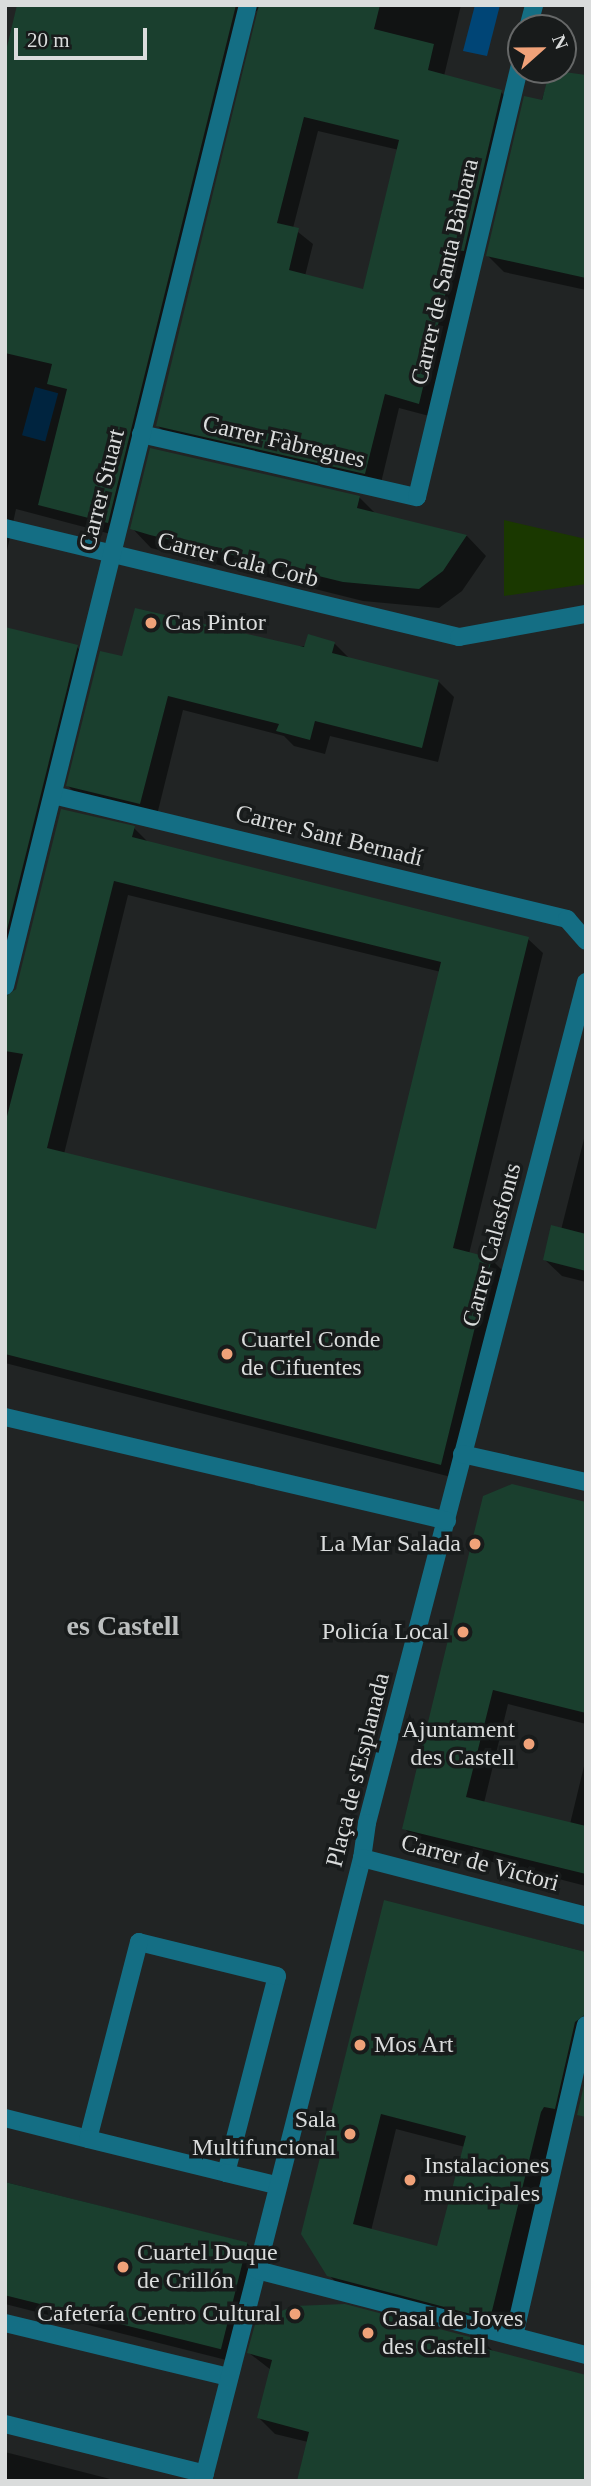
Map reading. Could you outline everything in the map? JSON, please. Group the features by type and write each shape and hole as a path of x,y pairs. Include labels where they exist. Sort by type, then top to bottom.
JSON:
{"street":[{"name":"Carrer Stuart","path":"5,986 248,5"},
{"name":"Carrer de Santa Bàrbara","path":"417,497 515,84"},
{"name":"Carrer Fàbregues","path":"141,434 417,497"},
{"name":"Carrer Cala Corb","path":"5,528 459,637 586,614"},
{"name":"Carrer Sant Bernadí","path":"53,795 568,919 585,938"},
{"name":"Carrer Calasfonts","path":"447,1521 462,1454 586,982"},
{"path":"5,1417 447,1521"},
{"path":"462,1454 586,1482"},
{"name":"Plaça de s'Esplanada","path":"204,2477 276,2185 362,1858 367,1823 447,1521"},
{"name":"Carrer de Victori","path":"362,1858 586,1916"},
{"path":"88,2139 139,1942 265,1973 277,1976 226,2173"},
{"path":"514,2336 586,2025"},
{"path":"5,2118 276,2185"},
{"path":"257,2270 586,2355"},
{"path":"5,2323 229,2377"},
{"path":"5,2424 204,2477"}],"green space":[{"path":"504,520 586,539 586,584 504,596"}],"water":[{"path":"475,5 500,5 487,56 463,51"},
{"path":"35,387 58,393 45,442 22,435"}],"building":[{"path":"17,5 236,5 108,523 38,505 67,389 47,384 52,364 5,353 5,55"},
{"path":"259,5 380,5 374,29 434,44 428,70 502,90 464,251 456,250 419,404 385,394 365,474 156,426","holes":["304,117 399,140 363,289 289,270 299,228 277,223"]},
{"path":"577,74 586,75 586,278 486,256 524,96 542,100 546,84 577,84"},
{"path":"150,448 360,496 357,508 467,535 443,571 419,589 343,582 150,535 130,529"},
{"path":"135,608 304,647 308,634 335,642 332,653 439,680 422,748 315,721 310,740 276,731 279,724 168,696 140,804 66,786 100,651 122,656"},
{"path":"5,627 78,645 5,938"},
{"path":"61,809 135,826 132,837 529,937 453,1248 492,1258 441,1465 5,1354 5,1124 23,1054 5,1051 5,997 16,989","holes":["114,881 441,962 376,1229 47,1148"]},
{"path":"551,1225 586,1234 586,1271 543,1260"},
{"path":"512,1484 586,1502 586,1713 493,1690 466,1797 586,1826 586,1874 402,1829 483,1496"},
{"path":"384,1900 586,1952 586,2014 575,2022 555,2109 544,2107 541,2112 490,2319 327,2276 301,2234","holes":["381,2114 466,2136 437,2246 353,2224"]},
{"path":"586,2077 586,2117 577,2115"},
{"name":"Cuartel Duque de Crillón","path":"5,2182 248,2242 221,2349 5,2295"},
{"path":"345,2304 485,2341 483,2348 586,2375 586,2481 297,2481 309,2432 257,2418 272,2360 247,2353 256,2321 294,2306"}],"place":[{"name":"Cas Pintor","path":"151,623"},
{"name":"Cuartel Conde de Cifuentes","path":"227,1354"},
{"name":"La Mar Salada","path":"475,1544"},
{"name":"Policía Local","path":"463,1632"},
{"name":"Ajuntament des Castell","path":"529,1744"},
{"name":"Mos Art","path":"360,2045"},
{"name":"Sala Multifuncional","path":"350,2134"},
{"name":"Instalaciones municipales","path":"410,2180"},
{"name":"Cuartel Duque de Crillón","path":"123,2267"},
{"name":"Cafetería Centro Cultural","path":"295,2314"},
{"name":"Casal de Joves des Castell","path":"368,2333"}],"district":[{"name":"es Castell","path":"123,1626"}]}
